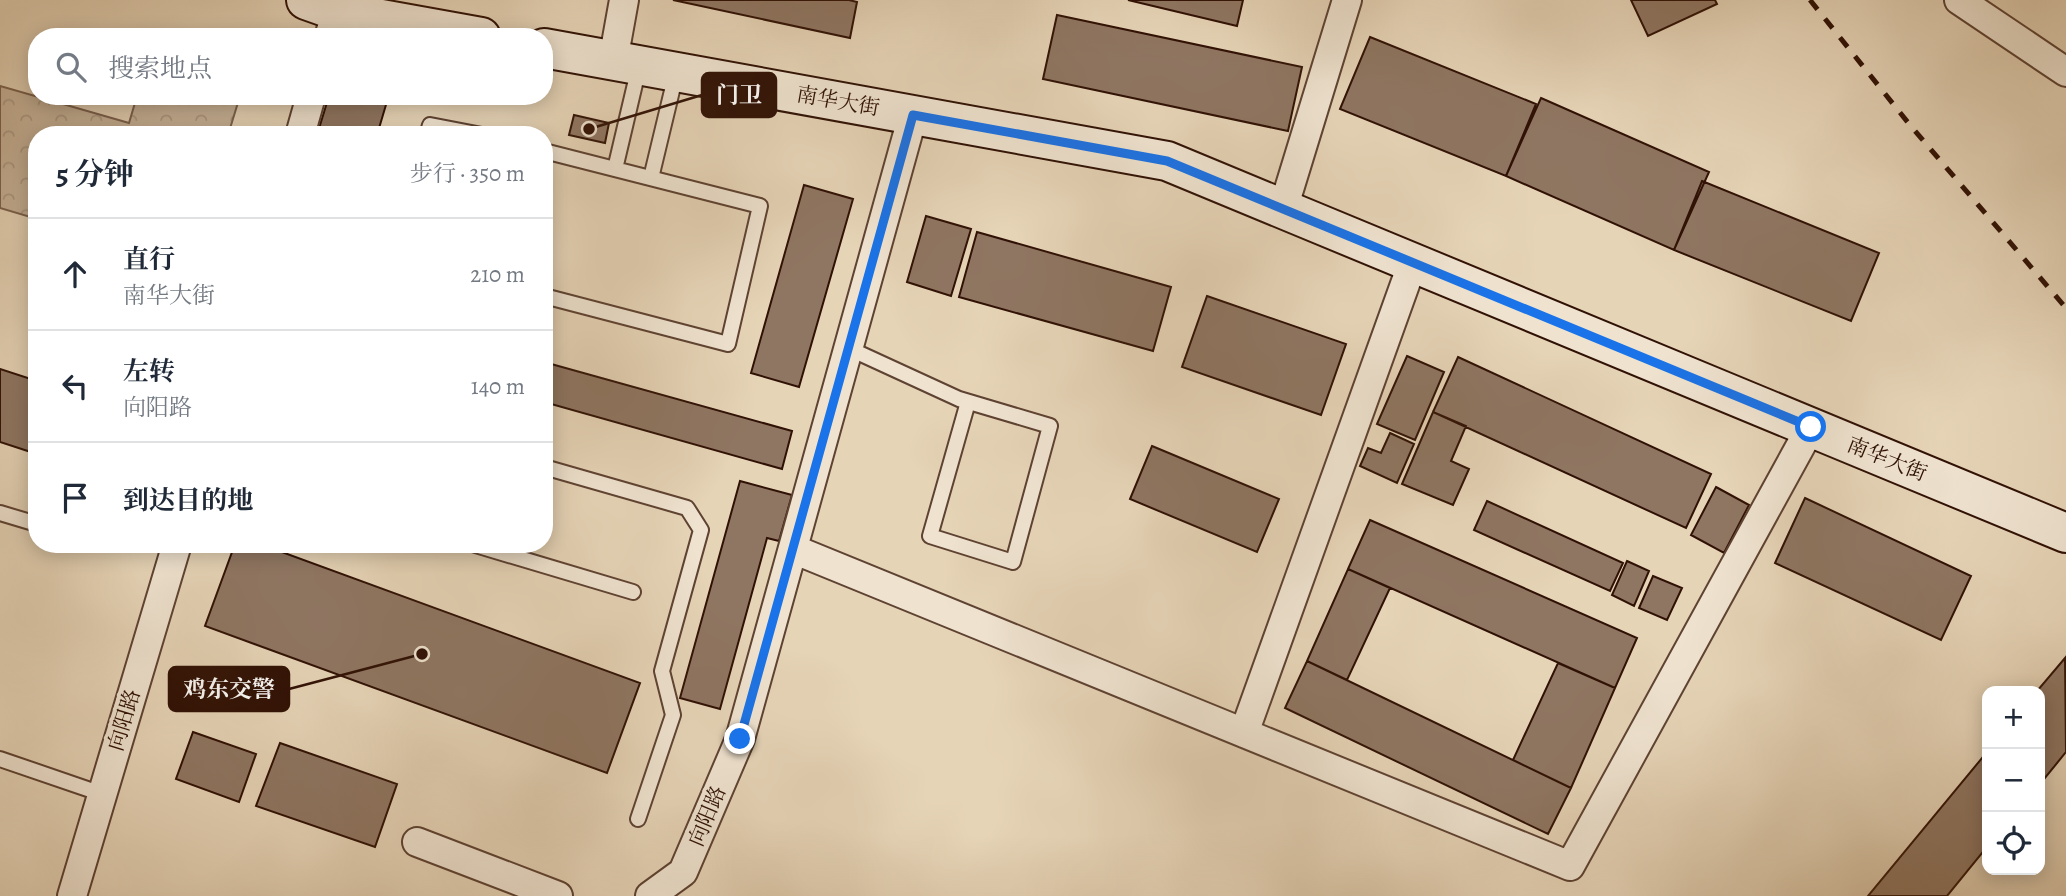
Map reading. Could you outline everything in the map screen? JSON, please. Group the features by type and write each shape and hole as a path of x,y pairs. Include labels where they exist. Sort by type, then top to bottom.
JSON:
{"main road":[{"path":"324,16 414,28"},
{"name":"南华大街","path":"553,50 1167,161 2066,533"}],"street":[{"path":"624,0 626,63"},
{"path":"1283,209 1347,0"},
{"path":"1959,0 2066,72"},
{"path":"303,126 308,105"},
{"name":"向阳路","path":"650,896 683,872 740,739 913,115"},
{"path":"1244,733 1413,262"},
{"path":"793,549 1570,866 1811,427"},
{"name":"向阳路","path":"72,896 174,553"},
{"path":"417,842 558,896"}],"lane":[{"path":"615,169 626,63"},
{"path":"652,178 676,72"},
{"path":"553,153 760,206 728,344 553,298"},
{"path":"848,348 968,402 1050,426 1013,562 930,536 968,402"},
{"path":"553,470 687,508 701,530 662,671 674,715 638,819"},
{"path":"0,513 28,521"},
{"path":"502,553 634,592"},
{"path":"0,759 102,794"}],"green space":[{"path":"0,86 28,94 28,105 66,105 129,123 134,105 237,105 231,126 28,126 28,216 0,208"}],"building":[{"path":"673,0 849,0 857,2 850,38"},
{"path":"1128,0 1243,0 1237,26"},
{"path":"1631,0 1715,0 1717,4 1648,36"},
{"path":"1057,15 1302,67 1288,131 1043,79"},
{"path":"1370,37 1536,104 1506,176 1340,109"},
{"path":"1541,98 1709,172 1674,250 1506,176"},
{"path":"326,105 386,105 380,126 320,126"},
{"path":"574,115 609,123 605,143 569,135"},
{"path":"1702,181 1879,253 1851,321 1674,250"},
{"path":"804,185 853,199 799,387 751,373"},
{"path":"926,216 971,229 951,296 907,282"},
{"path":"977,232 1171,287 1153,351 959,297"},
{"path":"1207,296 1346,344 1321,415 1182,367"},
{"path":"1407,356 1444,372 1415,440 1377,424"},
{"path":"1458,357 1711,474 1686,528 1433,412"},
{"path":"553,365 792,431 782,469 553,405"},
{"path":"0,369 28,378 28,451 0,442"},
{"path":"1433,412 1466,426 1451,461 1469,469 1453,505 1402,484"},
{"path":"1390,433 1414,444 1397,483 1360,466 1368,448 1381,453"},
{"path":"1152,446 1279,499 1257,552 1130,499"},
{"path":"740,481 792,495 779,541 767,538 720,709 680,698"},
{"path":"1716,487 1749,505 1724,553 1691,535"},
{"path":"1805,498 1971,576 1941,640 1775,563"},
{"path":"1487,501 1623,563 1610,591 1474,530"},
{"path":"1370,520 1637,638 1615,688 1348,569"},
{"path":"232,553 285,553 640,683 607,773 205,626"},
{"path":"1627,561 1649,571 1634,606 1612,595"},
{"path":"1348,569 1390,588 1347,680 1307,661"},
{"path":"1653,576 1682,588 1667,620 1639,608"},
{"path":"2065,658 2066,752 2045,778 2045,686 2041,686"},
{"path":"1307,661 1571,788 1548,834 1285,708"},
{"path":"1558,663 1615,688 1571,788 1513,760"},
{"path":"193,732 256,754 239,802 176,779"},
{"path":"280,743 397,784 375,847 256,806"},
{"path":"1982,758 1982,853 1947,896 1868,896"}],"railway":[{"path":"1810,0 1910,125 2066,308"}],"place":[{"name":"门卫","path":"589,129"},
{"name":"鸡东交警","path":"422,654"}],"route":[{"path":"740,739 913,115 1167,161 1811,427"}]}
